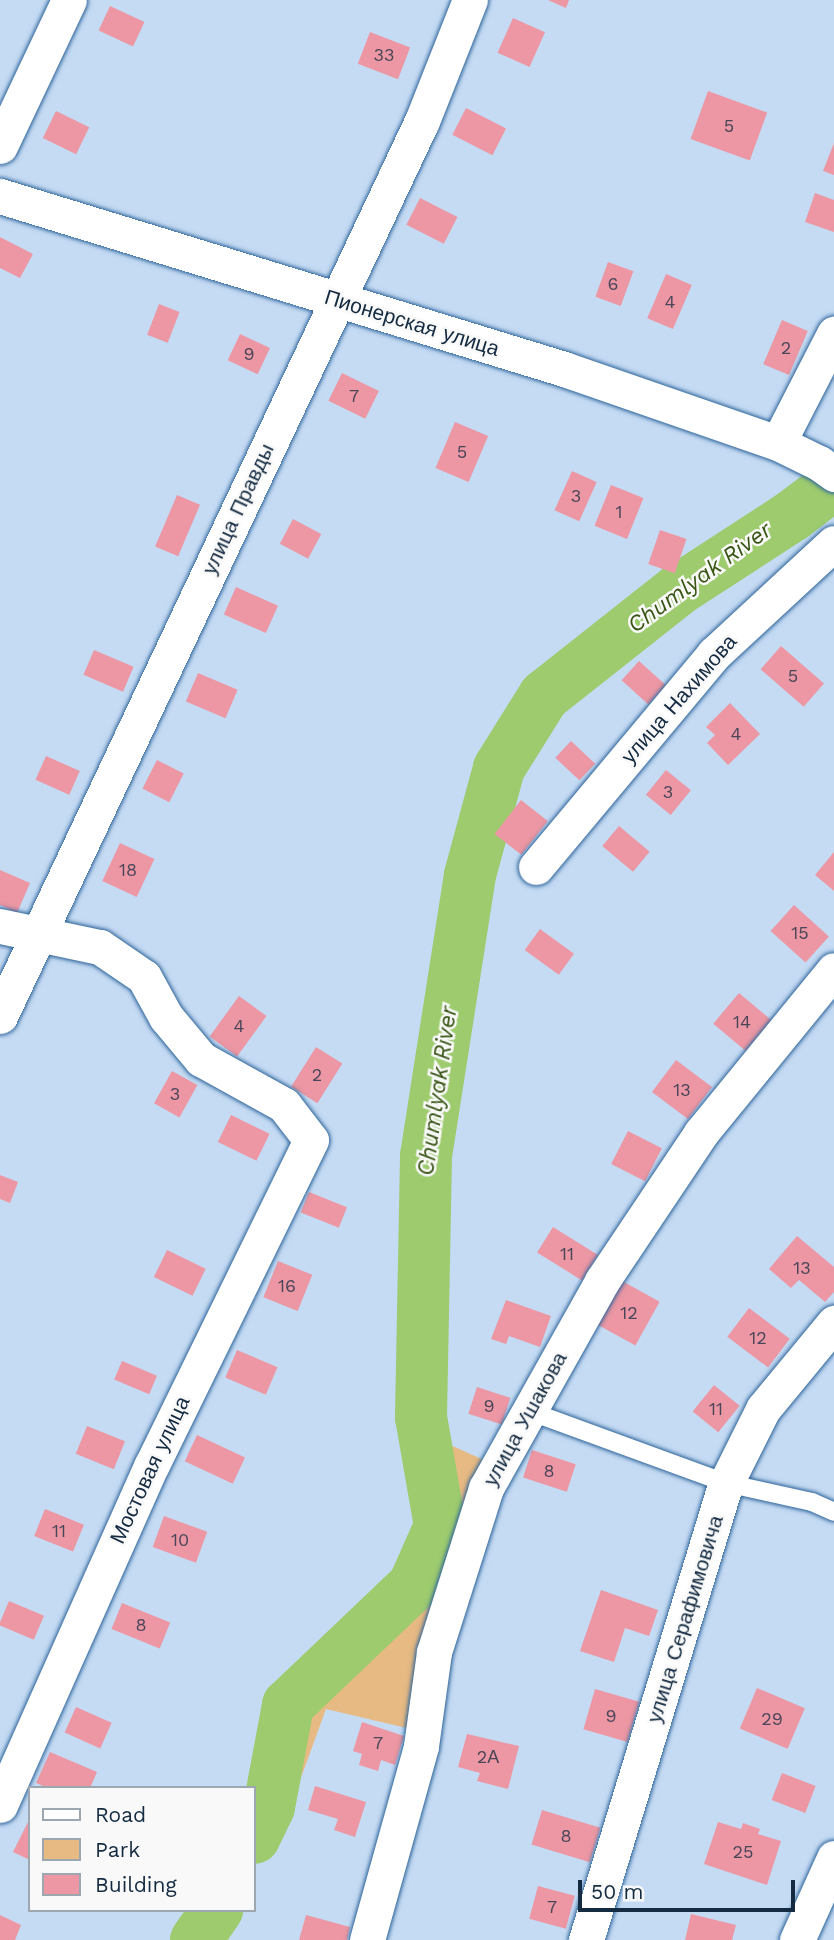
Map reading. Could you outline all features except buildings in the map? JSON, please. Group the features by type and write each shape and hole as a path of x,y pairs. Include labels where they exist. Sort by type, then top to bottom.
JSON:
{"street":[{"path":"0,146 68,0"},
{"name":"улица Правды","path":"0,1016 422,121 470,0"},
{"name":"Пионерская улица","path":"0,197 564,369 778,443 826,468"},
{"path":"778,443 834,334"},
{"name":"улица Нахимова","path":"536,867 714,654 834,543"},
{"path":"0,926 38,932"},
{"name":"Мостовая улица","path":"0,1805 151,1466 311,1140 284,1105 201,1059 166,1017 144,977 100,947 38,932"},
{"name":"улица Ушакова","path":"367,1940 421,1746 434,1651 461,1558 486,1488 602,1281 701,1133 834,970"},
{"name":"улица Серафимовича","path":"586,1940 726,1483 763,1409 834,1323"},
{"path":"797,1940 834,1858"}],"lane":[{"path":"529,1410 726,1483 812,1502 834,1511"}],"green space":[{"path":"446,1443 488,1462 415,1730 326,1709 299,1783 293,1708 418,1593 453,1516"}],"waterway":[{"name":"Chumlyak River","path":"256,1834 269,1807 288,1705 414,1585 440,1526 421,1417 426,1156 470,875 499,768 544,696 678,590 792,516 834,484"},
{"name":"Chumlyak River","path":"196,1940 216,1912"}]}
